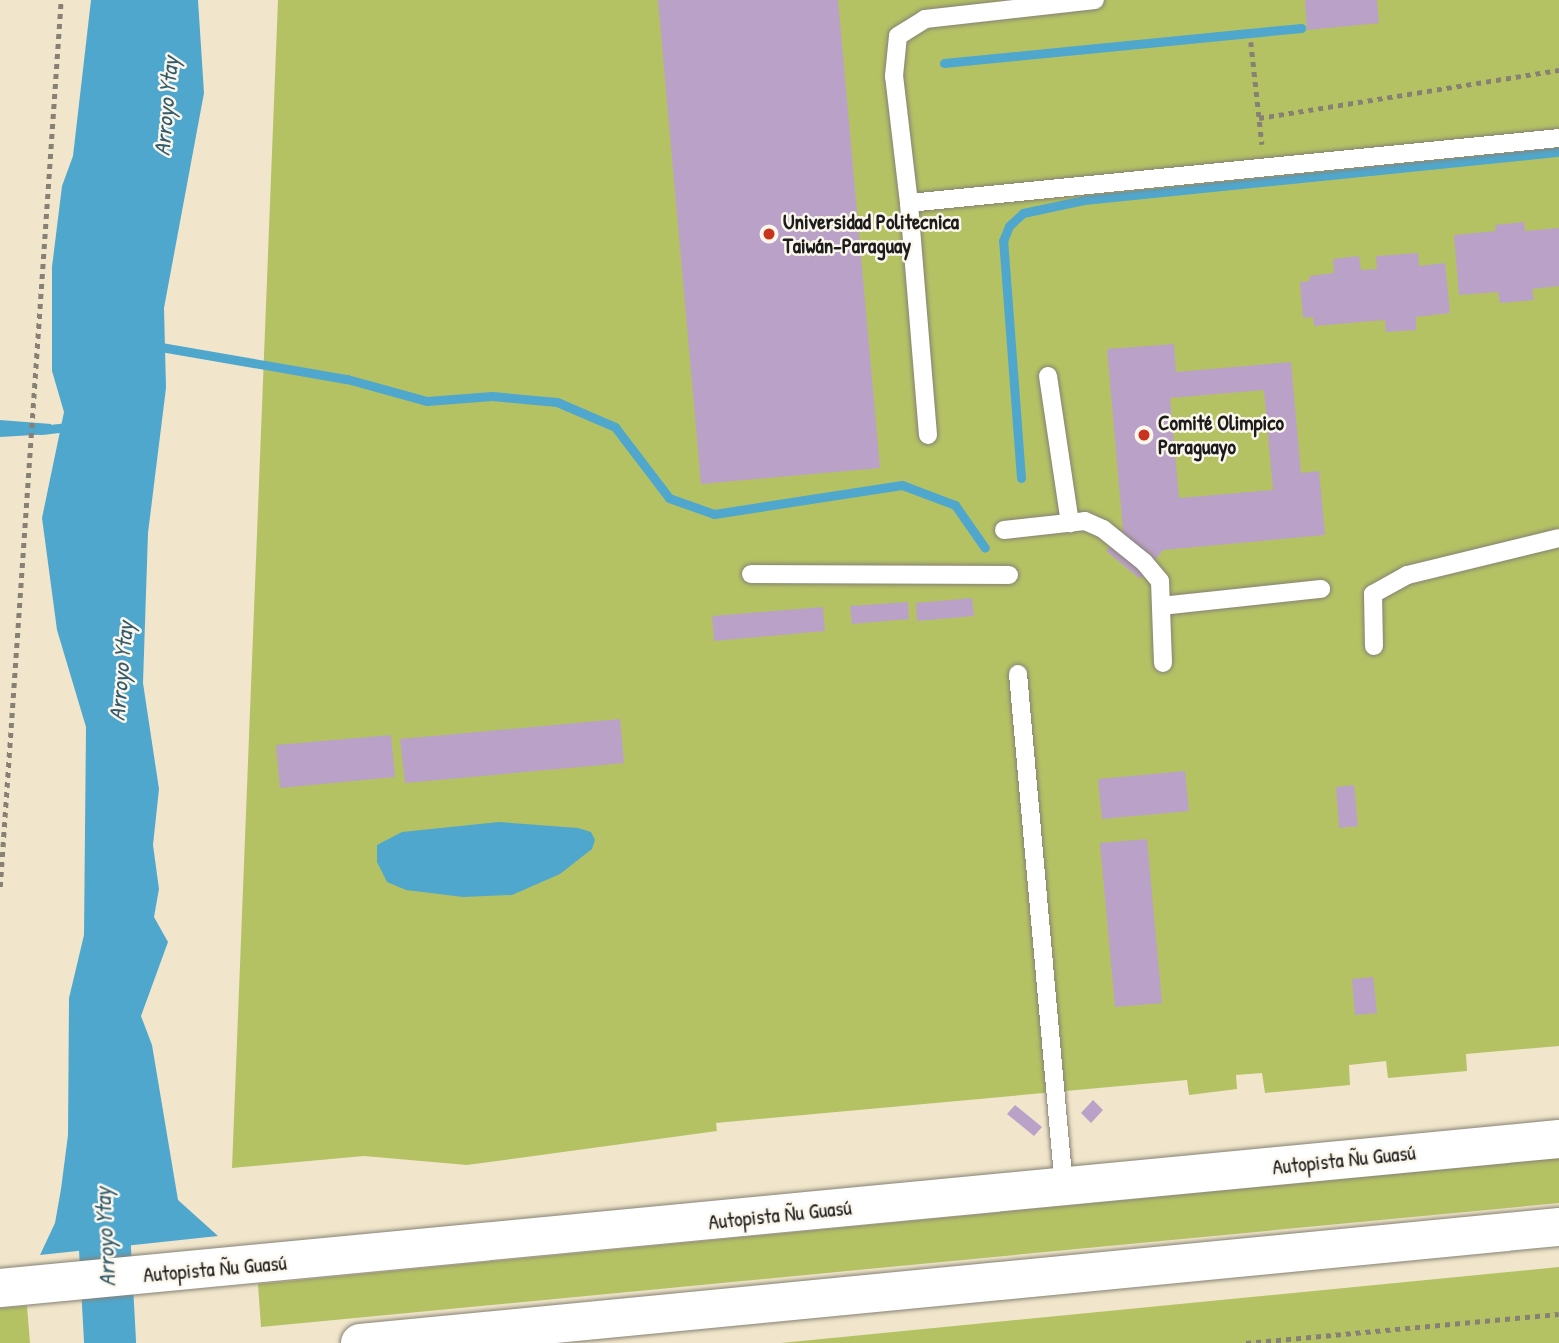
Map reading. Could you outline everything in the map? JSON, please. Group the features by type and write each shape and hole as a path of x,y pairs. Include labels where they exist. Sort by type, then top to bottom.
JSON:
{"highway":[{"name":"Autopista Ñu Guasú","path":"17,1286 250,1266 1559,1139"},
{"path":"360,1343 1559,1227"}],"lane":[{"path":"929,435 909,203 894,76 898,36 925,19 1095,0"},
{"path":"909,203 973,200 1559,138"},
{"path":"1048,376 1070,523"},
{"path":"1004,530 1085,521 1103,529 1143,562 1160,581 1163,663"},
{"path":"1374,646 1373,594 1407,575 1559,538"},
{"path":"751,574 1009,575"},
{"path":"1161,606 1321,589"},
{"path":"1018,674 1064,1187"}],"path":[{"path":"0,887 61,0"},
{"path":"1251,42 1265,169"},
{"path":"1259,118 1473,80 1559,70"},
{"path":"1246,1343 1559,1314"}],"green space":[{"path":"278,0 1559,0 1559,1046 1466,1054 1467,1071 1388,1078 1386,1061 1349,1065 1350,1085 1265,1093 1262,1073 1236,1075 1237,1089 1189,1095 1187,1080 716,1123 717,1131 467,1165 364,1156 232,1168"},
{"path":"1559,1158 1559,1203 261,1327 258,1284"},
{"path":"1559,1267 1559,1343 781,1343"},
{"path":"27,1306 30,1343 0,1343 0,1308"}],"water":[{"path":"91,0 198,0 204,93 164,308 166,388 148,533 143,683 159,789 153,845 159,889 154,917 168,942 141,1016 152,1045 178,1200 218,1236 40,1255 55,1223 61,1189 68,1135 69,998 84,935 86,727 57,630 42,518 64,412 52,371 52,267 62,186 73,156"},
{"path":"0,420 51,424 51,434 0,437"},
{"path":"499,822 578,828 591,832 595,840 592,849 560,874 512,895 463,897 406,890 387,882 377,862 377,845 402,832"}],"building":[{"name":"Universidad Politecnica Taiwán-Paraguay","path":"658,0 838,0 880,468 701,484"},
{"path":"1305,0 1377,0 1379,23 1307,30"},
{"path":"1524,222 1525,231 1559,228 1559,286 1532,289 1534,300 1500,303 1498,292 1459,295 1454,235 1496,231 1495,225"},
{"path":"1418,253 1419,266 1445,263 1450,313 1416,317 1416,330 1386,332 1385,320 1314,326 1313,317 1303,318 1300,282 1310,281 1309,276 1334,273 1333,259 1359,256 1361,270 1377,269 1376,256"},
{"name":"Comité Olimpico Paraguayo","path":"1174,344 1176,372 1291,362 1301,473 1319,471 1325,535 1163,550 1140,579 1106,551 1123,530 1107,349","holes":["1264,390 1273,490 1179,498 1170,398"]},
{"path":"972,598 974,616 917,621 916,603"},
{"path":"908,602 909,619 852,624 850,606"},
{"path":"823,607 825,631 714,641 712,616"},
{"path":"620,719 624,763 405,783 400,739"},
{"path":"391,735 395,777 280,788 276,745"},
{"path":"1185,771 1189,811 1102,819 1098,779"},
{"path":"1354,785 1358,826 1339,828 1336,787"},
{"path":"1147,839 1162,1003 1115,1007 1100,843"},
{"path":"1373,977 1377,1013 1355,1015 1352,979"},
{"path":"1093,1100 1103,1110 1091,1123 1081,1113"},
{"path":"1015,1105 1042,1127 1034,1136 1007,1114"}],"waterway":[{"path":"944,63 1301,28"},
{"path":"1021,478 1003,241 1009,226 1023,213 1084,200 1559,152"},
{"path":"155,346 347,379 427,401 492,396 557,402 615,427 669,498 714,514 902,485 955,505 985,548"},
{"path":"40,430 71,427"},
{"name":"Arroyo Ytay","path":"101,1175 110,1343"}],"place":[{"name":"Universidad Politecnica Taiwán-Paraguay","path":"769,234"},
{"name":"Comité Olimpico Paraguayo","path":"1144,435"}]}
